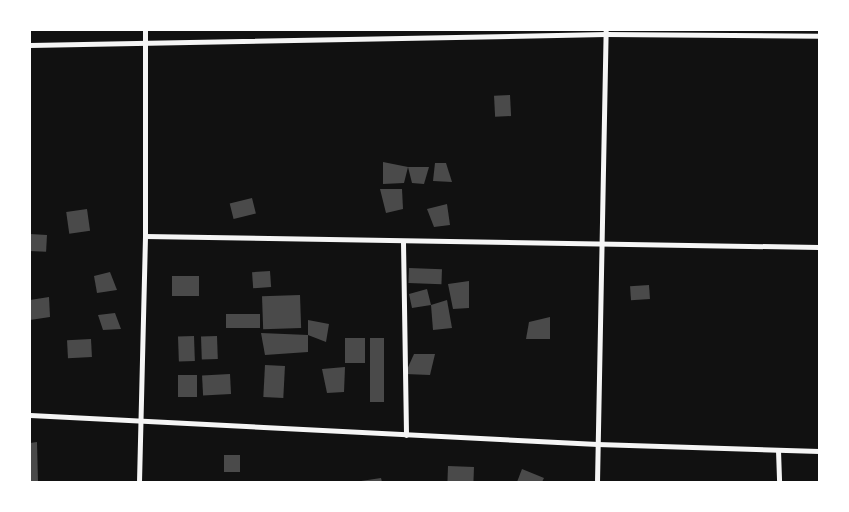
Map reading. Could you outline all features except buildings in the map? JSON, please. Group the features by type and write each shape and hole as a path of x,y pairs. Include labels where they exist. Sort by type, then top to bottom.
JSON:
{"street":[{"path":"140,482 145,236 145,30"},
{"path":"597,482 600,243 606,32"},
{"path":"30,45 145,45 606,32 819,36"},
{"path":"145,236 403,242 819,247"},
{"path":"403,242 406,435"},
{"path":"30,415 597,444 819,451"},
{"path":"778,450 779,482"}]}
